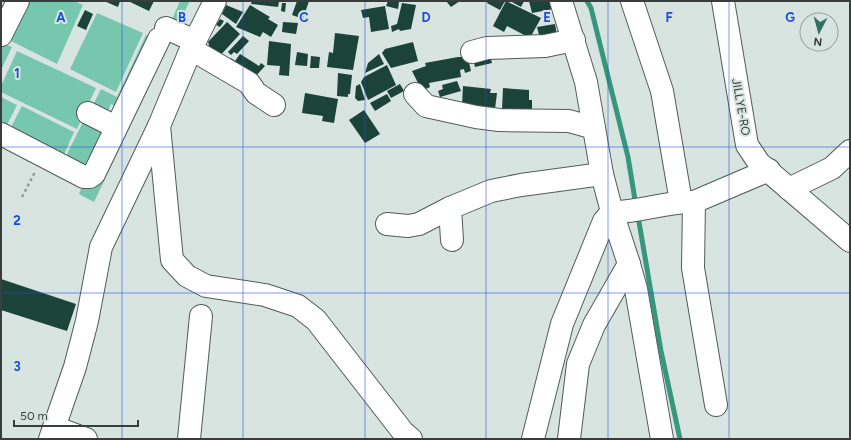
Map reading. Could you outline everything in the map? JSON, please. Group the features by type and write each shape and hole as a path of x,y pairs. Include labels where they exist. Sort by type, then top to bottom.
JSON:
{"street":[{"path":"1,35 18,1"},
{"path":"86,439 52,433 75,367 87,321 101,247 135,172 159,126 193,45 215,1"},
{"path":"561,1 586,82 602,174 618,212 636,289 662,439"},
{"path":"632,1 662,91 687,202 693,268 716,406"},
{"name":"JILLYE-RO","path":"722,1 747,145 759,163 850,241"},
{"path":"1,134 84,177 90,177 94,174 162,33 193,45 249,83 256,93 274,105"},
{"path":"472,52 487,48 545,46 574,40"},
{"path":"416,94 426,106 476,117 499,120 569,121 594,128"},
{"path":"88,113 116,127"},
{"path":"159,126 172,260 187,276 206,286 265,295 298,306 316,320 403,432 411,439"},
{"path":"789,189 832,168 850,151"},
{"path":"533,439 562,324 604,221 618,212 687,202 769,170"},
{"path":"386,224 408,226 419,224 450,208 491,191 521,185 602,174"},
{"path":"450,208 452,240"},
{"path":"569,439 578,364 594,325 629,264"},
{"path":"189,439 201,316"}],"path":[{"path":"22,197 43,156"}],"green space":[{"path":"23,1 5,44 12,47 1,70 1,46"},
{"path":"30,1 74,1 83,5 57,64 11,41"},
{"path":"180,1 190,1 176,28 170,24"},
{"path":"97,13 143,33 116,92 70,69"},
{"path":"146,35 154,39 121,109 111,104 105,118 90,111 101,89 117,97"},
{"path":"164,37 171,41 94,202 79,194 84,182"},
{"path":"17,51 96,88 77,129 1,92 1,86"},
{"path":"1,97 17,105 5,129 1,127"},
{"path":"22,106 74,132 62,159 9,131"},
{"path":"86,116 112,129 92,169 63,162"}],"building":[{"path":"104,1 120,1 118,7"},
{"path":"128,1 154,1 149,11"},
{"path":"252,1 279,2 278,7 251,4"},
{"path":"297,1 309,1 303,19 292,15"},
{"path":"388,1 399,2 398,9 386,6"},
{"path":"446,1 460,1 451,7"},
{"path":"488,1 505,1 500,10 487,3"},
{"path":"506,1 541,18 530,38 507,26 504,32 493,26"},
{"path":"510,1 524,1 521,7"},
{"path":"529,1 556,1 553,9 532,13"},
{"path":"282,3 286,3 285,12 281,11"},
{"path":"402,3 416,5 411,29 400,31 399,29 392,32 391,26 397,24"},
{"path":"226,5 243,12 236,24 222,14"},
{"path":"250,5 270,17 268,19 278,25 271,37 263,32 260,37 236,27"},
{"path":"385,6 389,29 371,32 369,17 363,18 361,10"},
{"path":"85,10 93,14 86,30 77,26"},
{"path":"220,19 224,21 220,27 216,25"},
{"path":"227,22 240,34 217,59 206,49 209,45 208,42"},
{"path":"283,22 298,23 296,34 282,32"},
{"path":"555,24 557,35 540,39 537,27"},
{"path":"335,33 359,36 353,70 327,67 329,52 333,53"},
{"path":"243,36 249,41 237,54 234,52 231,55 228,52"},
{"path":"269,41 291,44 289,76 279,75 280,66 267,65"},
{"path":"413,42 418,61 391,68 382,53 385,49"},
{"path":"297,52 308,54 307,66 295,65"},
{"path":"240,54 259,66 261,63 265,66 255,77 227,64 231,58 235,61"},
{"path":"379,54 384,64 365,73 368,63"},
{"path":"490,55 492,63 475,67 473,59"},
{"path":"311,56 320,57 319,68 310,68"},
{"path":"462,57 463,59 468,58 471,71 465,73 464,69 460,70 461,77 429,83 430,87 422,91 412,71 426,66 425,63"},
{"path":"387,65 396,85 368,100 361,82 364,77"},
{"path":"338,73 352,75 350,94 348,94 348,97 337,96"},
{"path":"457,81 461,91 440,97 438,91 443,89 442,85"},
{"path":"360,84 365,100 358,101 355,98 356,86"},
{"path":"400,84 404,91 391,98 387,91"},
{"path":"463,86 491,89 490,93 497,93 495,109 462,106"},
{"path":"503,88 529,90 529,100 532,100 532,110 502,110"},
{"path":"305,93 338,99 334,123 322,121 323,116 302,113"},
{"path":"387,94 391,101 375,111 370,103"},
{"path":"364,110 380,134 365,143 349,120"},
{"path":"1,279 76,304 67,331 1,310"}],"waterway":[{"path":"587,1 591,8 628,157 636,206"},
{"path":"638,216 661,351 680,439"}]}
